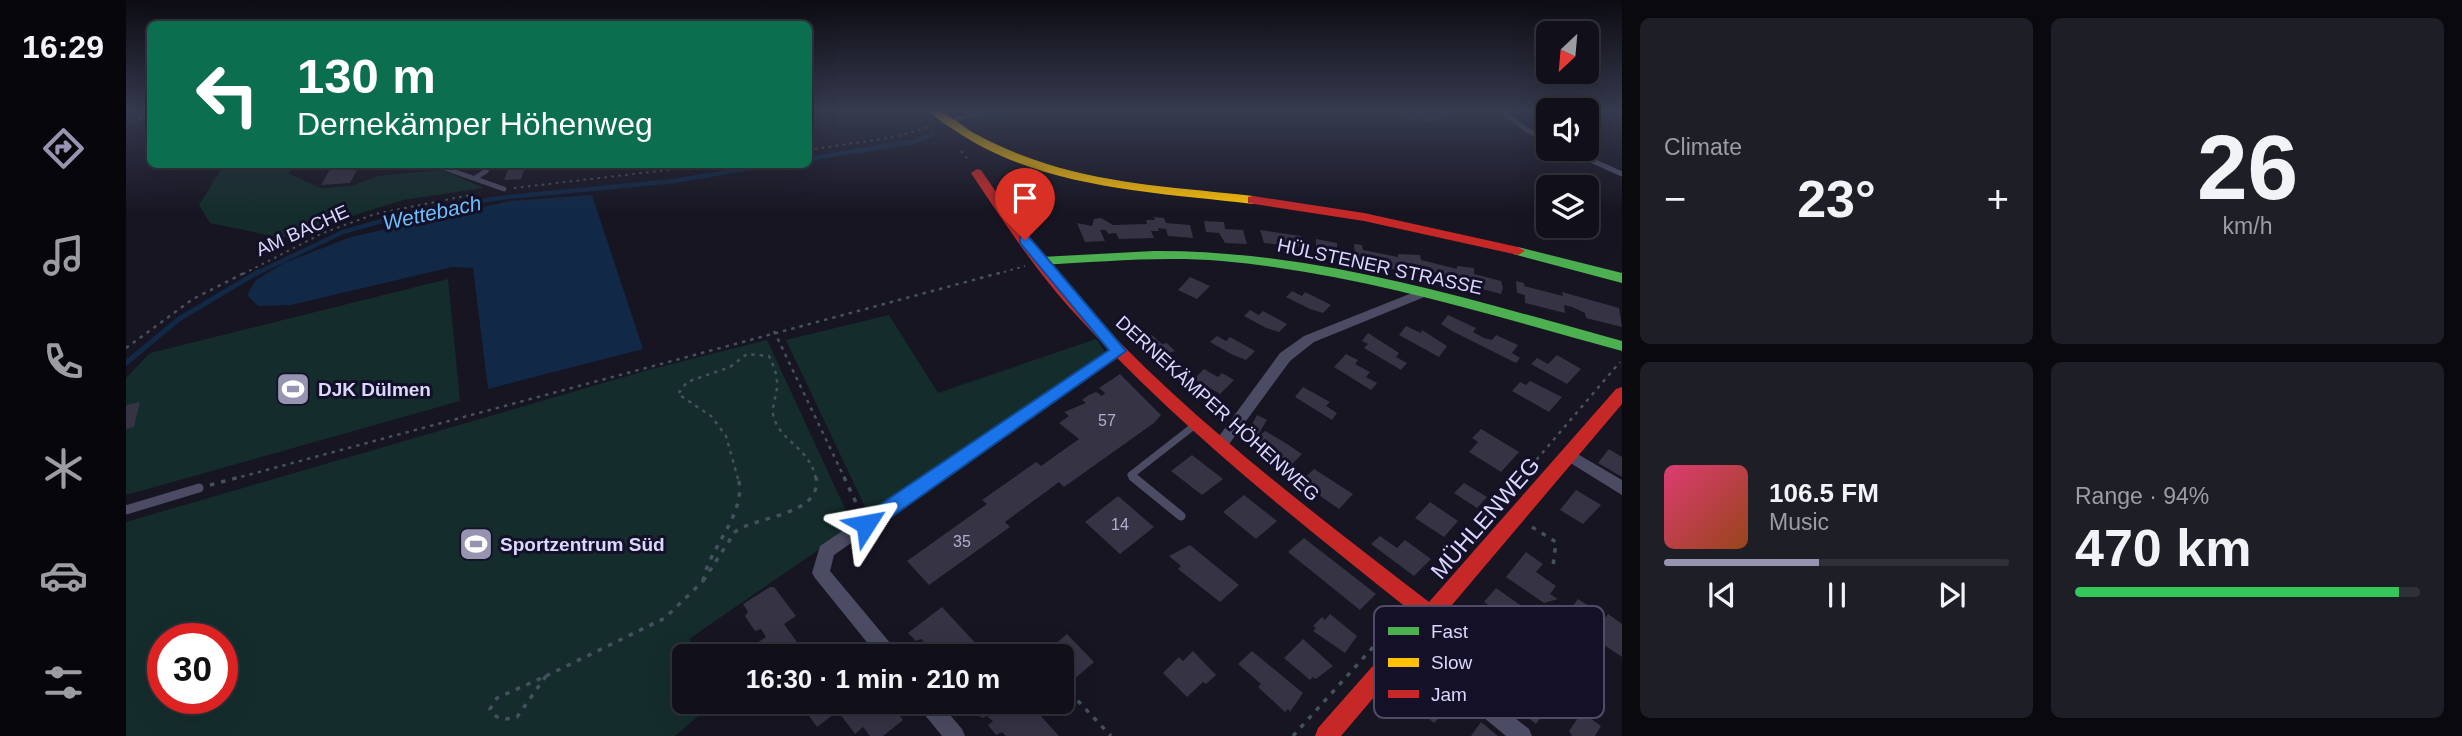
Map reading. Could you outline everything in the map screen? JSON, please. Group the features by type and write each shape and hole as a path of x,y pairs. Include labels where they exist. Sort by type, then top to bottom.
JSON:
{"street":[{"path":"984,144 1054,172 1368,218 1479,242 1622,278"},
{"name":"DERNEKÄMPER HÖHENWEG","path":"977,173 1041,261 1118,351 1286,500 1421,606"},
{"name":"HÜLSTENER STRASSE","path":"1041,261 1170,254 1225,257 1285,265 1422,293 1622,346"},
{"path":"1222,443 1285,357 1309,339 1422,293"},
{"path":"879,644 821,573 826,551 1118,351"},
{"name":"MÜHLENWEG","path":"1440,606 1622,393"},
{"path":"1569,455 1622,488"},
{"name":"MÜHLENWEG","path":"1326,736 1374,682"},
{"path":"937,714 955,736"},
{"path":"1500,718 1522,736"}],"lane":[{"path":"1593,161 1622,174"},
{"path":"445,168 503,190"},
{"path":"475,178 487,168"},
{"path":"1181,516 1131,475 1198,423"},
{"path":"126,510 199,488"}],"path":[{"path":"812,149 846,144"},
{"name":"AM BACHE","path":"126,348 193,299 323,233 417,204 503,190 686,168"},
{"path":"199,488 1041,261"},
{"path":"774,331 866,524"},
{"path":"547,675 517,717 503,720 494,716 490,709 497,698 547,675 610,648 627,635 665,618 711,574 734,533 741,527 799,509 812,497 816,477 813,466 797,445 785,436 773,417 776,374 769,356 764,354 748,354 730,368 691,379 681,386 678,394 711,416 726,436 740,485 735,510 705,569 703,581"},
{"path":"1444,567 1622,360"},
{"path":"1517,517 1556,542 1553,566"},
{"path":"1293,736 1374,646"},
{"path":"1074,697 1111,736"}],"green space":[{"path":"222,168 292,168 289,174 321,188 351,186 378,176 441,170 484,188 403,200 282,238 210,223 199,205"},
{"name":"DJK Dülmen","path":"448,279 460,401 126,495 126,378 150,353"},
{"path":"889,315 938,393 1096,339 1106,353 869,515 786,340"},
{"name":"Sportzentrum Süd","path":"767,340 853,526 689,639 692,644 672,644 672,714 701,714 675,736 126,736 126,522 648,370"}],"water":[{"path":"592,195 643,349 488,389 473,268 452,267 291,305 258,306 247,295 256,280 284,263 351,237 510,201"}],"building":[{"path":"331,168 358,168 350,183 321,185"},
{"path":"509,168 525,168 521,179 504,180"},
{"path":"1034,185 1047,203 1020,208 1008,190"},
{"path":"1154,217 1164,218 1166,223 1190,225 1193,238 1168,236 1166,229 1158,228 1159,231 1151,231 1154,238 1119,239 1116,233 1108,234 1106,230 1100,230 1105,241 1085,242 1077,223 1092,226 1094,219 1101,218 1113,225 1147,224 1146,220 1155,220"},
{"path":"1204,221 1224,222 1225,229 1243,230 1247,244 1225,243 1219,233 1206,232"},
{"path":"1260,230 1301,236 1301,247 1264,243"},
{"path":"1316,239 1337,243 1337,256 1316,252"},
{"path":"1354,244 1362,245 1363,250 1398,257 1398,254 1420,255 1421,260 1457,269 1457,266 1474,268 1474,274 1501,281 1503,288 1501,294 1474,287 1474,280 1457,278 1457,285 1420,276 1420,267 1412,265 1412,269 1404,267 1404,271 1364,263 1363,257 1355,255"},
{"path":"1190,277 1210,286 1197,299 1178,290"},
{"path":"1516,281 1524,283 1524,286 1563,296 1562,292 1619,308 1622,327 1586,318 1585,313 1564,305 1565,313 1525,303 1525,295 1517,293"},
{"path":"1292,291 1302,296 1305,292 1331,305 1323,313 1310,309 1286,297"},
{"path":"1250,310 1259,315 1263,311 1287,324 1279,332 1266,328 1244,316"},
{"path":"1448,315 1476,328 1473,332 1484,338 1492,340 1496,335 1518,345 1512,353 1520,358 1516,363 1452,331 1441,324"},
{"path":"1406,326 1421,333 1422,330 1447,346 1439,357 1399,335"},
{"path":"1368,333 1399,353 1396,357 1407,363 1401,370 1364,348 1368,344 1362,341"},
{"path":"1152,335 1175,351 1155,358 1138,341"},
{"path":"1217,336 1226,341 1230,337 1255,351 1246,360 1233,355 1210,342"},
{"path":"1346,354 1358,360 1355,364 1370,372 1366,377 1377,383 1371,390 1334,367"},
{"path":"1557,355 1581,369 1567,384 1531,364 1537,358 1548,364"},
{"path":"1204,369 1218,377 1222,373 1234,380 1220,394 1194,379"},
{"path":"1120,374 1161,415 1154,423 1064,487 1059,482 1005,522 1010,527 929,585 907,561 987,504 982,500 1036,462 1041,466 1079,439 1059,423 1069,416 1064,412 1086,403 1082,400 1096,392 1102,396 1105,393 1099,388"},
{"path":"1530,381 1562,397 1549,412 1512,391 1520,382 1526,385"},
{"path":"1303,387 1330,402 1326,406 1337,413 1332,420 1295,397"},
{"path":"140,402 134,427 126,429 126,405"},
{"path":"1257,415 1267,420 1258,435 1249,430"},
{"path":"1481,429 1519,452 1501,472 1469,452 1478,442 1472,438"},
{"path":"1265,431 1302,454 1288,468 1252,443"},
{"path":"1609,449 1622,457 1622,477 1598,463"},
{"path":"1192,455 1223,479 1202,495 1171,471"},
{"path":"1314,469 1353,494 1339,509 1300,482"},
{"path":"1464,483 1487,497 1477,508 1454,493"},
{"path":"1576,490 1601,505 1583,524 1560,510"},
{"path":"1244,495 1277,521 1256,539 1223,512"},
{"path":"1118,496 1154,527 1120,554 1085,522"},
{"path":"1430,502 1458,521 1444,537 1415,518"},
{"path":"1380,536 1397,548 1405,540 1431,559 1414,576 1371,544"},
{"path":"1304,538 1376,594 1360,610 1288,552"},
{"path":"1190,545 1239,585 1220,602 1178,569 1181,566 1169,556"},
{"path":"1526,552 1543,564 1536,572 1556,586 1550,594 1558,599 1544,603 1506,577"},
{"path":"774,587 796,616 784,624 798,644 756,644 766,637 761,629 755,631 745,616 748,612 743,604"},
{"path":"1496,588 1522,606 1490,606 1484,602"},
{"path":"1578,599 1589,606 1573,606"},
{"path":"942,607 976,644 924,644 921,639 916,641 908,633"},
{"path":"1330,614 1357,636 1345,653 1313,631 1316,628 1313,626 1322,617 1325,620"},
{"path":"1608,614 1622,624 1622,657 1604,645 1604,616"},
{"path":"1067,634 1094,662 1074,679 1074,644 1055,644"},
{"path":"1303,639 1333,666 1316,679 1313,677 1310,680 1284,658"},
{"path":"1193,651 1216,675 1206,684 1203,682 1187,697 1163,673 1179,657 1183,661"},
{"path":"1252,651 1303,693 1290,712 1288,709 1285,712 1258,687 1261,684 1238,664"},
{"path":"808,714 834,714 817,727"},
{"path":"840,714 898,714 903,720 883,736 870,736 863,727 855,734"},
{"path":"978,714 1039,714 1059,736 1006,736 1002,732 996,735 988,725 993,721 987,716 982,718"},
{"path":"1528,718 1540,718 1536,724"},
{"path":"1578,718 1590,718 1601,726 1595,736 1572,736 1569,731"},
{"path":"1481,722 1498,736 1471,736"}],"waterway":[{"name":"Wettebach","path":"812,158 897,144"},
{"name":"Wettebach","path":"255,274 343,232 424,209 507,197 674,181 750,168"},
{"name":"Wettebach","path":"126,363 179,319 258,272"}],"traffic: fast":[{"path":"1518,251 1622,278"},
{"path":"1041,261 1177,255 1273,262 1424,292 1622,346"}],"traffic: slow":[{"path":"988,144 1045,167 1085,178 1253,200"}],"traffic: jam":[{"path":"977,173 1059,286 1113,345 1244,466 1420,606"},
{"path":"1253,200 1364,217 1518,251"},
{"path":"1438,606 1622,393"},
{"path":"1326,736 1374,680"}],"place":[{"name":"DJK Dülmen","path":"293,389"},
{"name":"Sportzentrum Süd","path":"476,544"}],"route":[{"path":"866,524 1118,351 1025,240"}]}
